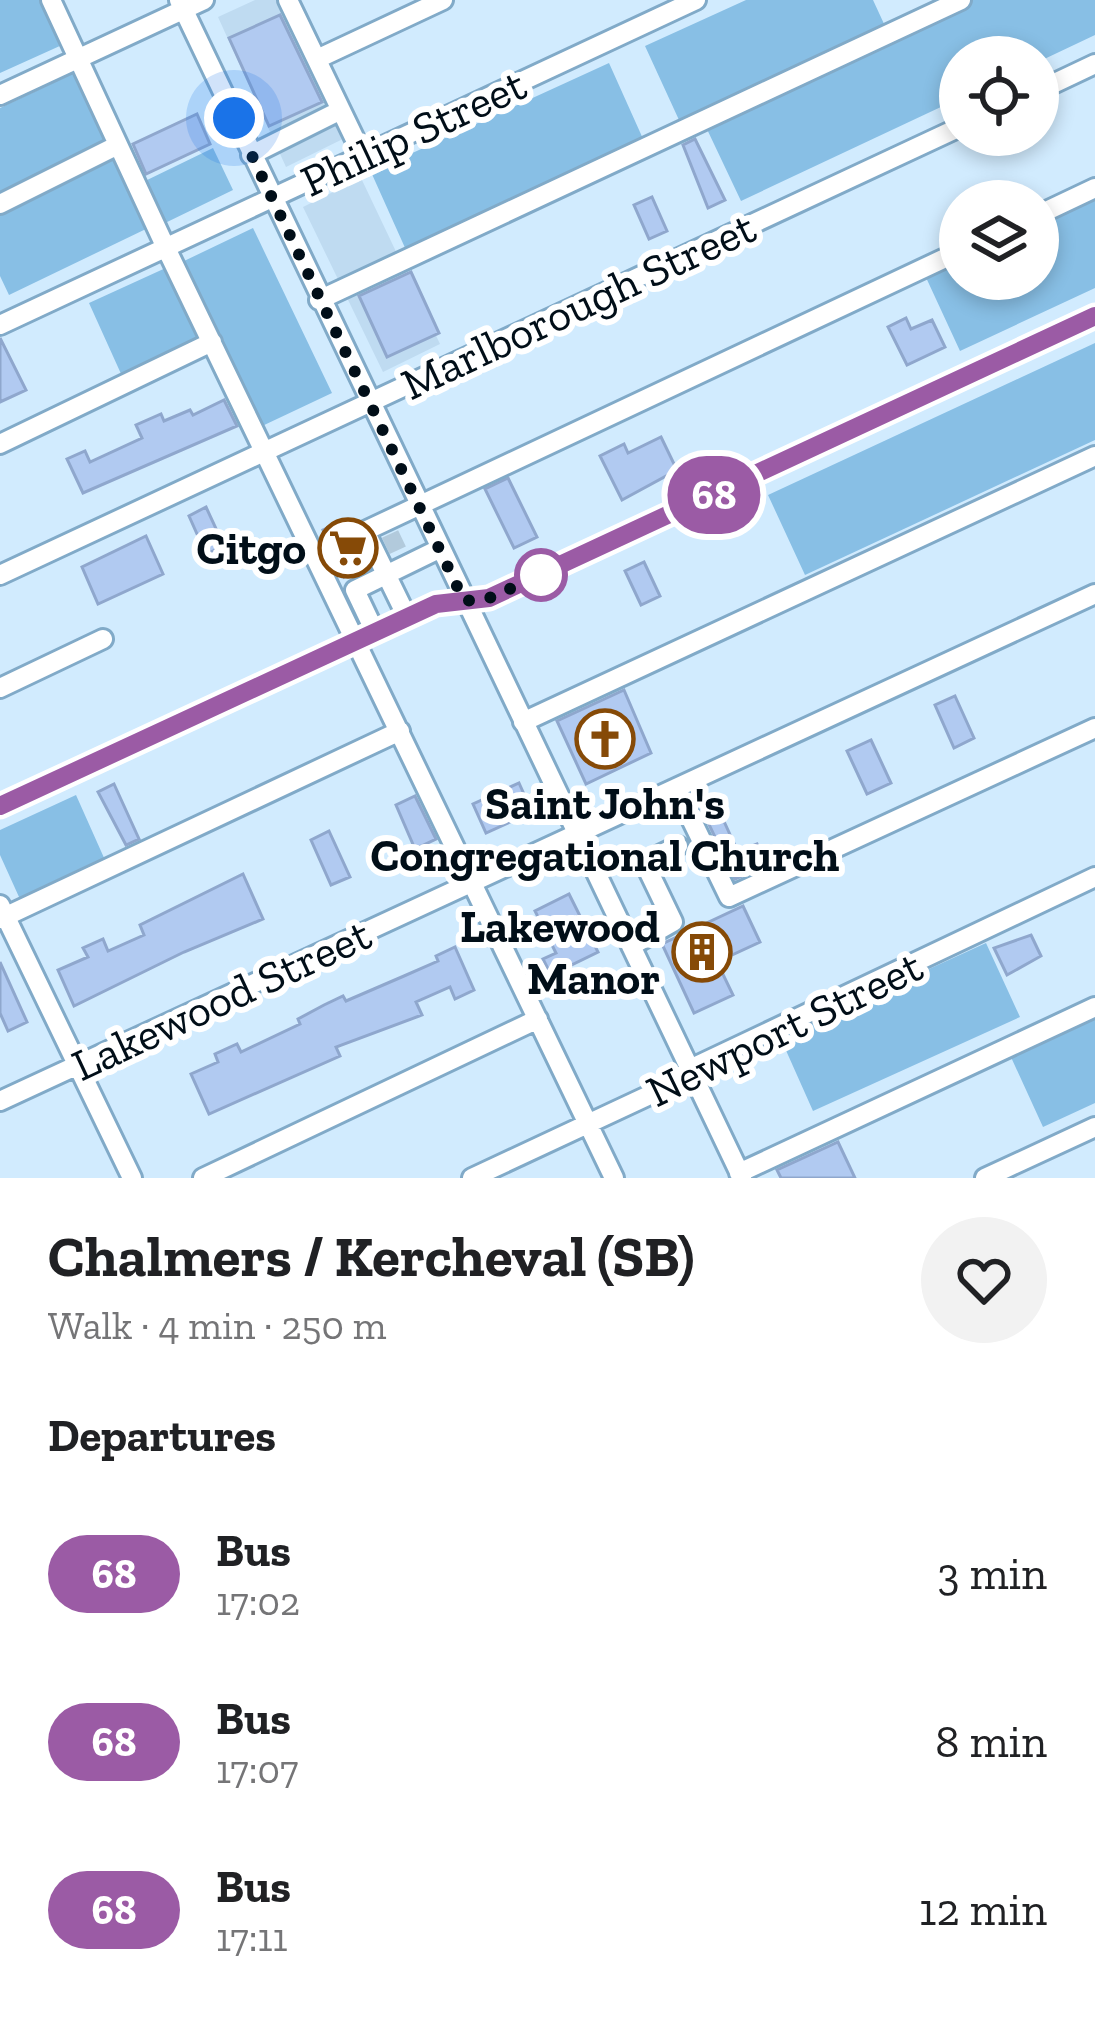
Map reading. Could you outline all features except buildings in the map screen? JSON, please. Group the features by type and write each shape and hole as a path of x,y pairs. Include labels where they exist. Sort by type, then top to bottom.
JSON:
{"street":[{"path":"51,0 265,451 366,636"},
{"path":"0,95 181,5 204,0"},
{"path":"288,0 363,156"},
{"path":"316,59 442,0"},
{"name":"Philip Street","path":"0,325 696,0"},
{"path":"319,300 961,0"},
{"path":"181,5 741,1176 1095,1007"},
{"path":"1059,81 1095,64"},
{"path":"251,155 341,110"},
{"name":"Marlborough Street","path":"0,575 939,137"},
{"path":"0,203 118,146"},
{"path":"1059,205 1095,188"},
{"path":"407,617 365,531 387,528 418,506 939,261"},
{"path":"0,806 436,604 489,598 1095,316"},
{"path":"0,444 212,342"},
{"path":"523,722 1095,456"},
{"path":"439,549 403,560 386,575 355,590 366,636 400,731 614,1178"},
{"name":"Lakewood Street","path":"0,1101 1095,594"},
{"path":"0,688 103,640"},
{"path":"676,788 730,897 1095,728"},
{"path":"132,1178 2,914 400,731"},
{"path":"631,946 673,922 647,868 651,859 678,846"},
{"name":"Newport Street","path":"472,1178 671,1085 689,1069 1095,877"},
{"path":"203,1178 538,1019"},
{"path":"985,1178 1095,1127"}],"shaded area":[{"path":"0,0 43,0 62,45 0,73"},
{"path":"255,0 289,0 353,134 286,167 218,17"},
{"path":"746,0 873,0 885,26 679,120 645,46"},
{"path":"972,0 1095,0 1095,35 1059,52 1059,36 939,36 939,108 741,201 705,125"},
{"path":"609,63 644,141 406,250 371,172"},
{"path":"74,73 107,144 0,195 0,108"},
{"path":"213,148 233,190 163,224 143,182"},
{"path":"114,156 148,228 9,295 0,276 0,212"},
{"path":"361,178 440,344 383,372 303,207"},
{"path":"1095,190 1095,288 960,351 923,271 939,263 939,300 1059,300 1059,207"},
{"path":"253,228 332,393 260,427 182,262"},
{"path":"170,266 203,340 122,376 89,303"},
{"path":"1095,343 1095,440 805,575 768,495"},
{"path":"76,795 109,869 24,908 0,855 0,830"},
{"path":"986,943 1020,1017 813,1111 780,1037"},
{"path":"1095,1016 1095,1103 1043,1127 1010,1055"}],"tunnel":[{"path":"390,534 400,555"}],"bus line":[{"name":"68","path":"0,806 436,604 489,598 1095,316"}],"place":[{"name":"Citgo","path":"348,548"},
{"name":"Saint John's Congregational Church","path":"605,739"},
{"name":"Lakewood Manor","path":"702,952"}],"route":[{"path":"234,118 464,601 489,598 541,575"}]}
